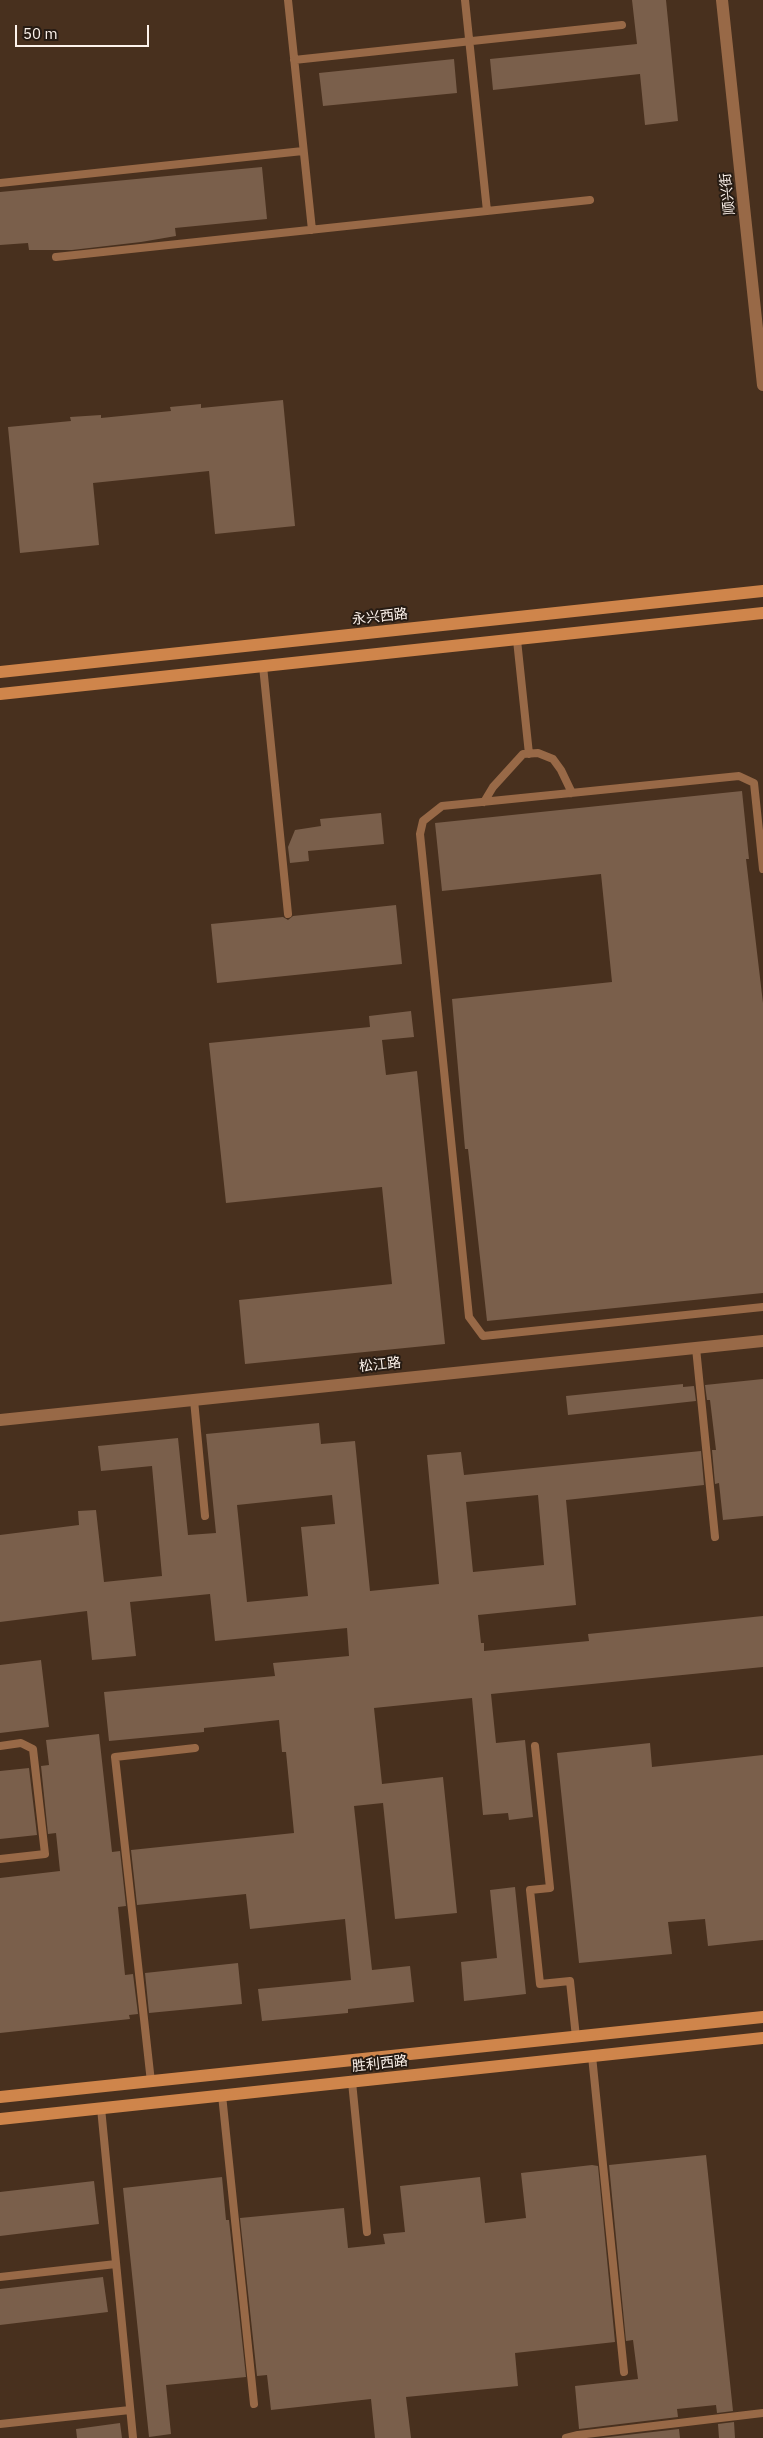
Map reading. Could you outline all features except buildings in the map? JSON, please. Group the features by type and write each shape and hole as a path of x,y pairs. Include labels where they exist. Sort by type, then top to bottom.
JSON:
{"main road":[{"name":"永兴西路","path":"0,672 763,591"},
{"path":"0,694 763,613"},
{"name":"胜利西路","path":"0,2097 763,2017"},
{"name":"胜利西路","path":"0,2119 763,2038"}],"street":[{"name":"顺兴街","path":"722,0 763,385"},
{"name":"松江路","path":"0,1420 763,1341"}],"lane":[{"path":"288,0 312,230"},
{"path":"465,0 487,211"},
{"path":"294,60 622,26"},
{"path":"0,183 303,151"},
{"path":"56,257 590,200"},
{"path":"517,640 529,754"},
{"path":"263,666 288,914"},
{"path":"484,802 506,771 523,754 538,753 553,759 561,770 572,793"},
{"path":"763,869 754,783 739,776 442,806 423,821 420,834 469,1317 483,1336 763,1307"},
{"path":"696,1348 715,1537"},
{"path":"194,1400 205,1516"},
{"path":"0,1746 21,1743 33,1748 45,1854 0,1859"},
{"path":"535,1746 550,1888 530,1890 540,1984 570,1981 576,2037"},
{"path":"151,2082 115,1757 195,1748"},
{"path":"592,2056 624,2372"},
{"path":"352,2082 367,2232"},
{"path":"222,2095 254,2404"},
{"path":"101,2108 133,2438"},
{"path":"0,2277 116,2264"},
{"path":"0,2424 130,2410"},
{"path":"566,2438 578,2434 763,2413"}]}
